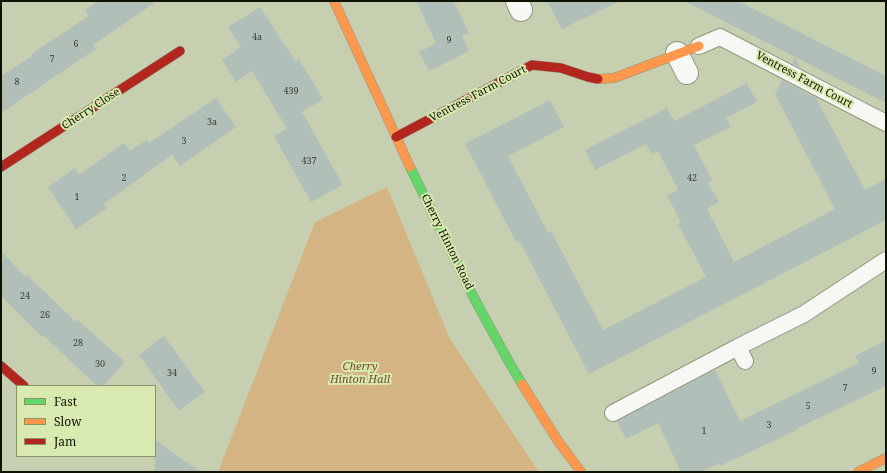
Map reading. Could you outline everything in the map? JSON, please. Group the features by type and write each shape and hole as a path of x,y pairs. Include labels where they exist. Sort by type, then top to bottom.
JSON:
{"street":[{"name":"Cherry Hinton Road","path":"334,1 396,137 475,300 509,362 558,441 581,472"},
{"name":"Ventress Farm Court","path":"396,137 532,65 561,68 594,78 614,78 677,53 699,46"},
{"name":"Cherry Close","path":"1,167 180,51"},
{"path":"677,53 687,73"},
{"path":"1,366 23,385"},
{"path":"858,472 886,458"}],"lane":[{"name":"Ventress Farm Court","path":"699,46 720,37 886,123"},
{"path":"613,413 741,354 886,260"}],"green space":[{"name":"Cherry Hinton Hall","path":"387,187 450,339 539,472 218,472 315,222"}],"building":[{"path":"98,1 157,1 93,45 96,49 1,113 1,76 32,56 31,54 89,16 85,10"},
{"path":"416,1 454,1 469,33 462,36 469,51 429,71 419,52 436,43"},
{"path":"547,1 620,1 562,29"},
{"path":"684,1 738,1 886,76 886,103 795,57"},
{"path":"260,7 296,62 299,59 323,99 302,112 343,185 311,202 274,136 287,129 252,71 236,82 222,60 241,47 228,27"},
{"path":"795,57 801,68 792,63"},
{"path":"782,80 816,98 865,190 886,179 886,220 589,374 519,240 516,242 465,144 550,100 564,127 508,156 548,233 551,231 603,330 706,277 678,224 681,222 667,196 678,190 658,151 652,154 646,144 595,170 585,150 667,108 674,121 747,83 757,102 726,118 731,127 694,145 712,180 708,183 719,202 707,209 734,262 835,209 775,94"},
{"path":"216,98 236,127 180,166 172,155 104,204 107,208 76,229 48,187 75,168 79,175 124,143 130,151 146,140 149,143"},
{"path":"1,251 25,277 27,275 76,322 78,320 125,362 104,385 96,385 43,335 42,337 1,296"},
{"path":"164,336 205,392 179,411 139,355"},
{"path":"886,340 886,386 720,466 719,463 701,472 681,472 658,423 626,439 617,421 715,370 740,421 859,363 855,356"},
{"path":"156,441 201,472 155,472"}],"traffic: fast":[{"path":"410,167 475,300 522,384"}],"traffic: slow":[{"path":"334,1 410,167"},
{"path":"598,79 614,78 699,46"},
{"path":"522,384 558,441 581,472"},
{"path":"858,472 886,458"}],"traffic: jam":[{"path":"1,167 180,51"},
{"path":"396,137 532,65 561,68 598,79"},
{"path":"1,366 23,385"}]}
